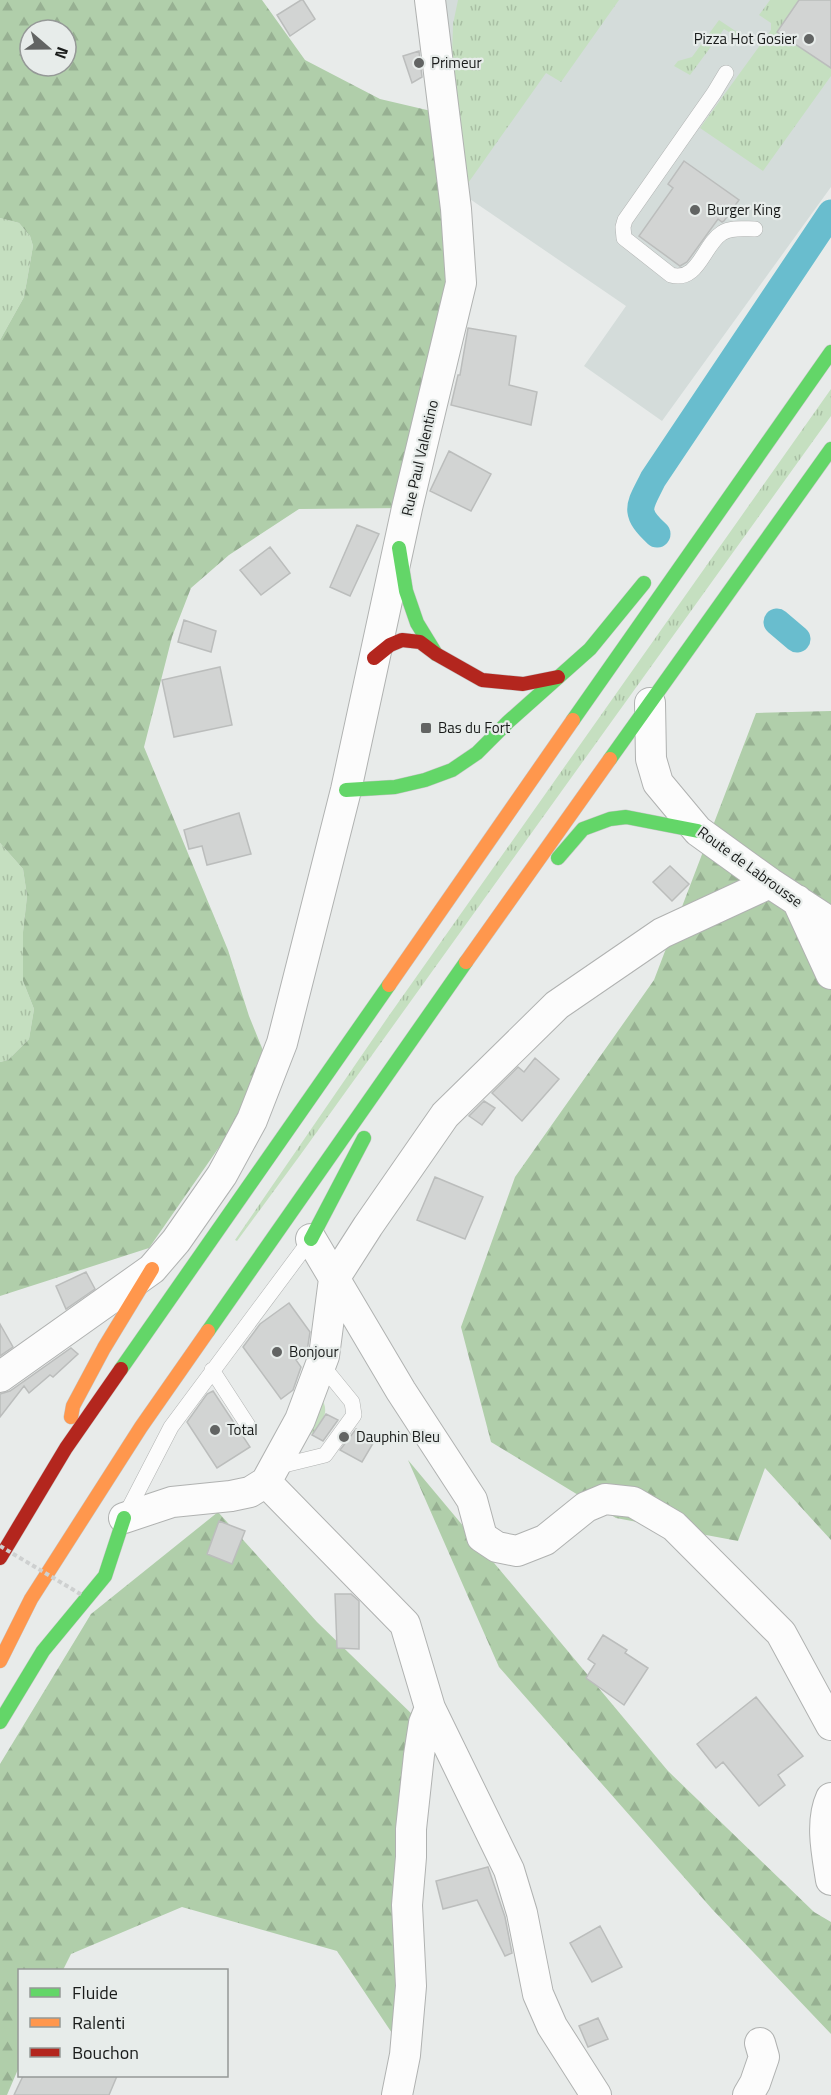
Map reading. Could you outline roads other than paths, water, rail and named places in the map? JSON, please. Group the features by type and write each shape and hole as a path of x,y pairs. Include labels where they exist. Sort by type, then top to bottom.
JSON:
{"highway":[{"path":"0,1558 66,1448 831,352"},
{"path":"696,521 778,426"},
{"path":"0,1660 31,1599 141,1427 500,913 831,449"},
{"path":"399,548 406,591 417,623 436,654"},
{"path":"346,790 395,787 425,780 452,770 477,753 590,649 653,573"},
{"path":"374,658 390,645 402,640 420,642 436,654 482,680 523,684 558,677"},
{"path":"500,913 552,866 583,829 610,819 626,817 698,831"},
{"path":"383,1103 446,990"},
{"path":"311,1239 372,1124"},
{"path":"66,1448 73,1406 104,1348 152,1269"},
{"path":"0,1722 43,1651 105,1576 124,1518"}],"street":[{"name":"Rue Paul Valentino","path":"0,1377 152,1269 176,1241 222,1174 252,1120 282,1044 346,790 374,658 461,283 456,209 430,0"},
{"name":"Route de Labrousse","path":"650,703 651,759 658,783 698,831 770,883 831,923"},
{"path":"124,1518 172,1502 250,1492 271,1474 300,1420 324,1356 334,1278 445,1115 557,1005 662,933 770,883"},
{"path":"797,900 831,974"},
{"path":"311,1239 401,1391 472,1500 482,1537 497,1547 518,1551 545,1540 586,1507 605,1499 633,1502 674,1526 781,1633 831,1725"},
{"path":"271,1474 405,1624 430,1707 509,1870 522,1913 538,1994 552,2026 596,2095"},
{"path":"397,2095 407,2036 411,1986 407,1905 411,1829 424,1723 430,1707"},
{"path":"831,1798 828,1804 825,1840 831,1880"},
{"path":"748,2095 764,2057 760,2043"}],"lane":[{"path":"726,72 714,93 625,220 623,233 627,242 671,274 683,276 697,264 714,240 722,233 730,229 755,230"},
{"path":"124,1518 171,1427 311,1239"},
{"path":"271,1474 325,1455 354,1415 352,1402 321,1364"},
{"path":"212,1370 249,1427"}],"waterway":[{"path":"657,534 641,514 642,502 653,479 831,213"},
{"path":"777,622 797,639"}],"place":[{"name":"Pizza Hot Gosier","path":"809,39"},
{"name":"Primeur","path":"419,63"},
{"name":"Burger King","path":"695,210"},
{"name":"Bas du Fort","path":"426,728"},
{"name":"Bonjour","path":"277,1352"},
{"name":"Total","path":"215,1430"},
{"name":"Dauphin Bleu","path":"344,1437"}]}
